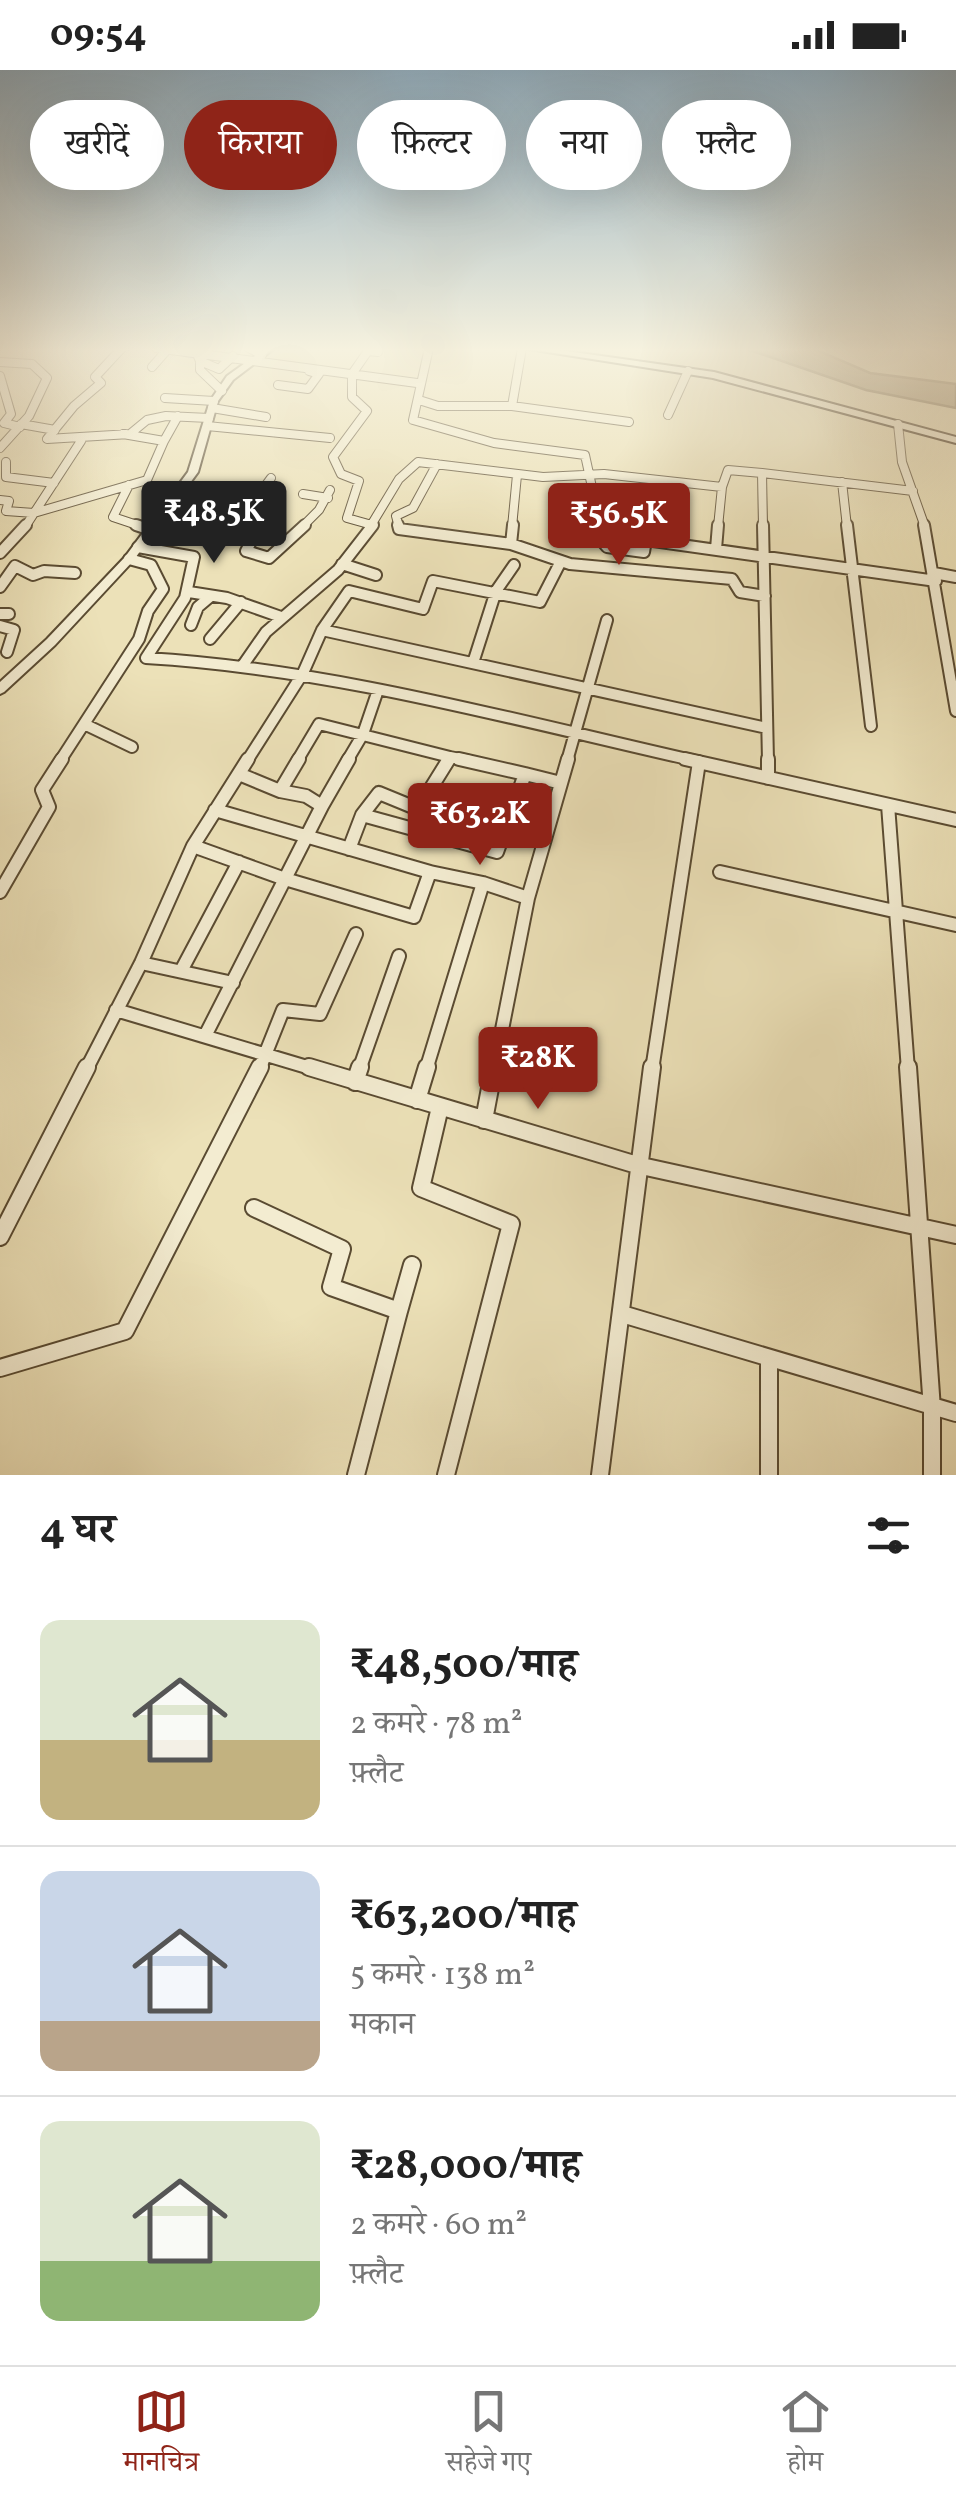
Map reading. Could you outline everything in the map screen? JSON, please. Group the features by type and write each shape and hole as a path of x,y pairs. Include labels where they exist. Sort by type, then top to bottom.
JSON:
{"main road":[{"path":"861,414 956,440"}],"street":[{"path":"11,414 4,424 55,430"},
{"path":"0,448 29,414"},
{"path":"68,414 47,439 82,441 97,434 130,434 140,422 154,416 190,414"},
{"path":"0,688 129,560 193,472 212,414"},
{"path":"230,414 330,438"},
{"path":"243,414 266,417"},
{"path":"365,414 332,458 341,474 359,481 347,518 372,525"},
{"path":"415,414 413,420 494,443 585,455 595,500 585,500 580,510 591,523 582,531 595,534 607,546 644,552 646,540 852,569 956,576"},
{"path":"567,414 629,422"},
{"path":"0,500 9,502 6,511 34,513 146,480 178,416"},
{"path":"898,424 902,462 926,530 956,712"},
{"path":"123,434 164,440"},
{"path":"299,443 306,434"},
{"path":"0,553 18,536 82,441"},
{"path":"6,462 6,476 54,483"},
{"path":"244,665 264,630 342,564 372,525 408,466 418,462 518,475 590,474 722,487"},
{"path":"396,516 413,508 437,464"},
{"path":"716,549 722,487 728,470 912,491"},
{"path":"762,472 768,778"},
{"path":"511,544 518,475"},
{"path":"250,518 260,503 255,500 271,478"},
{"path":"842,482 871,726"},
{"path":"129,485 114,517 151,530"},
{"path":"205,513 222,486"},
{"path":"173,499 205,513 262,521 246,552 269,558 285,538 326,506 329,494 304,494"},
{"path":"384,507 396,516 399,529 511,544 561,561 732,579 740,592 764,596"},
{"path":"138,547 194,557 194,578 188,592 146,658 303,673 956,820"},
{"path":"0,892 48,807 42,790 139,640 148,611 163,589 151,565 129,560"},
{"path":"0,1237 141,963 192,846 303,673 322,630 349,590 422,608 433,582 540,602 561,561"},
{"path":"342,564 376,575"},
{"path":"472,663 496,591 514,564"},
{"path":"0,587 15,566 32,575 44,571 76,573"},
{"path":"188,592 241,602 281,617"},
{"path":"192,625 198,607 211,596"},
{"path":"210,639 241,602"},
{"path":"484,1120 528,898 607,620"},
{"path":"944,624 956,627"},
{"path":"0,626 14,630 4,651 35,657"},
{"path":"322,630 767,728"},
{"path":"206,1034 363,734 378,690"},
{"path":"84,724 132,747"},
{"path":"280,790 319,724 562,783"},
{"path":"349,850 362,815 379,793 418,809 450,757"},
{"path":"600,1475 638,1165 698,762"},
{"path":"238,774 306,796 322,806"},
{"path":"362,815 498,852 525,774"},
{"path":"888,805 932,1408 932,1475"},
{"path":"215,810 528,898"},
{"path":"192,846 414,916 430,872"},
{"path":"181,971 239,862"},
{"path":"720,872 956,925"},
{"path":"417,1100 482,883"},
{"path":"0,1368 126,1331 266,1056 284,1010 320,1014 356,934"},
{"path":"354,1082 400,956"},
{"path":"141,963 232,982"},
{"path":"116,1010 638,1165 956,1235"},
{"path":"440,1107 420,1188 511,1224 446,1475"},
{"path":"254,1208 342,1249 331,1287 399,1311"},
{"path":"356,1475 412,1265"},
{"path":"622,1314 956,1413"},
{"path":"768,1475 769,1359"}]}
